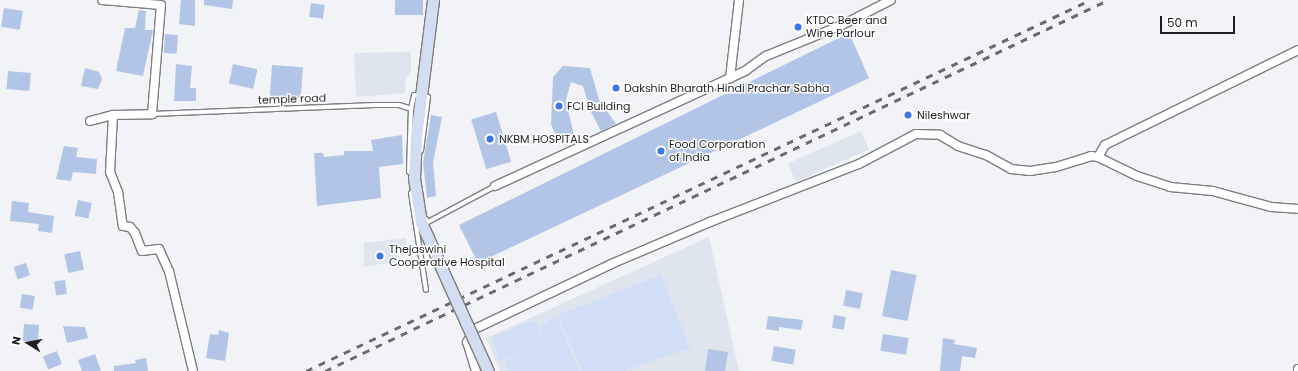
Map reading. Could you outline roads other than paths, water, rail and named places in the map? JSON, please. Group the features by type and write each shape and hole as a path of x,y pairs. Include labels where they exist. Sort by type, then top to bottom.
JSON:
{"main road":[{"path":"433,0 421,95 414,178 421,222 488,371"}],"street":[{"path":"90,121 113,115 152,114 161,2 102,0"},
{"path":"730,78 739,0"},
{"path":"495,186 745,71 766,56 840,26 891,0"},
{"path":"1098,157 1105,145 1298,50"},
{"path":"113,115 110,172 118,192 124,226 130,227 135,233 142,251 159,249 169,271 193,371"},
{"path":"476,371 467,342 475,328 618,261 710,222 859,164 916,134 940,135 958,146 986,155 1010,169 1030,171 1056,167 1091,156 1098,157 1138,176 1170,188 1213,191 1271,207 1298,209"}],"lane":[{"path":"426,290 410,186 408,159 414,95 428,97 418,176 426,223 495,186"},
{"name":"temple road","path":"152,114 375,105 399,105 412,108"}],"railway":[{"path":"306,371 1090,0"},
{"path":"325,371 1108,0"}],"place":[{"name":"KTDC Beer and Wine Parlour","path":"798,27"},
{"name":"Dakshin Bharath Hindi Prachar Sabha","path":"616,88"},
{"name":"FCI Building","path":"559,106"},
{"name":"Nileshwar","path":"908,115"},
{"name":"NKBM HOSPITALS","path":"490,139"},
{"name":"Food Corporation of India","path":"661,151"},
{"name":"Thejaswini Cooperative Hospital","path":"380,256"}]}
